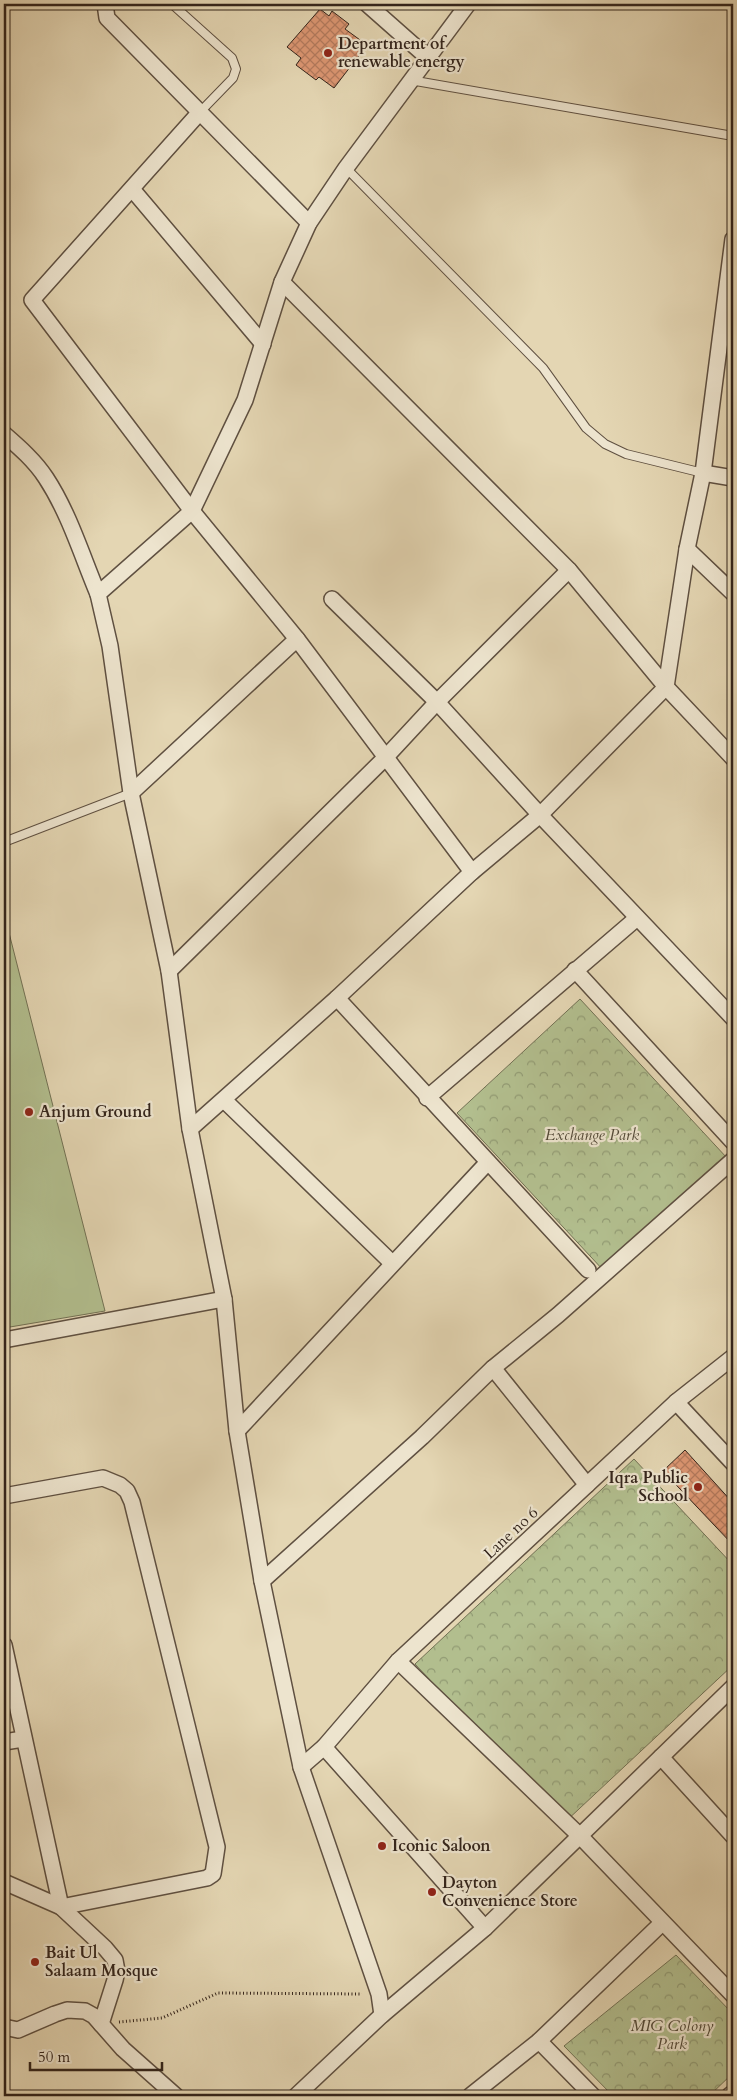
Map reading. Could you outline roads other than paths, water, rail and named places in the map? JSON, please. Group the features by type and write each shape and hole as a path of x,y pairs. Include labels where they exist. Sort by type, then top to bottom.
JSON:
{"street":[{"path":"105,4 107,18 309,223"},
{"path":"367,4 427,57"},
{"path":"98,594 192,511 246,400 282,282 309,223 346,168 468,4"},
{"path":"200,112 32,300 192,511 297,639 472,872"},
{"path":"132,189 263,344"},
{"path":"190,1129 337,998 472,872 540,815 666,687 687,549 703,473 733,239"},
{"path":"282,282 570,570 666,687 733,758"},
{"path":"4,434 25,453 45,477 55,493 98,594 110,646 131,793 169,971 190,1129 224,1299 237,1431 262,1581 300,1767 379,1994 382,2016"},
{"path":"703,473 733,478"},
{"path":"687,549 733,593"},
{"path":"169,971 385,758 437,702 570,570"},
{"path":"332,599 437,702 540,815 733,1018"},
{"path":"131,793 297,639"},
{"path":"428,1098 637,918"},
{"path":"575,970 733,1142"},
{"path":"337,998 588,1270"},
{"path":"224,1100 392,1263"},
{"path":"262,1581 422,1437 493,1368 558,1316 733,1160"},
{"path":"237,1431 488,1162"},
{"path":"4,1340 224,1299"},
{"name":"Lane no 6","path":"300,1767 324,1747 398,1661 676,1402 733,1357"},
{"path":"493,1368 587,1485"},
{"path":"676,1402 733,1463"},
{"path":"4,1496 103,1478 120,1485 127,1491 132,1502 217,1846 213,1874 207,1878 61,1907"},
{"path":"4,1645 61,1907"},
{"path":"398,1661 580,1836 733,1995"},
{"path":"296,2096 382,2016 485,1928 733,1687"},
{"path":"4,1742 23,1739"},
{"path":"324,1747 485,1928"},
{"path":"661,1757 733,1836"},
{"path":"4,1882 61,1907 105,1948 115,1960 115,1980 101,2024"},
{"path":"470,2096 539,2040 662,1923"},
{"path":"4,2027 18,2030 55,2014 76,2009 90,2013 123,2049 176,2096"},
{"path":"539,2040 593,2096"},
{"path":"729,2096 733,2092"}],"lane":[{"path":"172,4 232,58 236,69 233,78 200,112"},
{"path":"410,80 733,136"},
{"path":"346,168 542,368 586,428 605,444 626,454 703,473"},
{"path":"4,842 131,793"}],"place":[{"name":"Department of renewable energy","path":"328,53"},
{"name":"Anjum Ground","path":"29,1112"},
{"name":"Iqra Public School","path":"698,1487"},
{"name":"Iconic Saloon","path":"382,1846"},
{"name":"Dayton Convenience Store","path":"432,1892"},
{"name":"Bait Ul Salaam Mosque","path":"35,1962"}],"park label":[{"name":"Exchange Park","path":"592,1135"},
{"name":"MIG Colony Park","path":"672,2035"}]}
